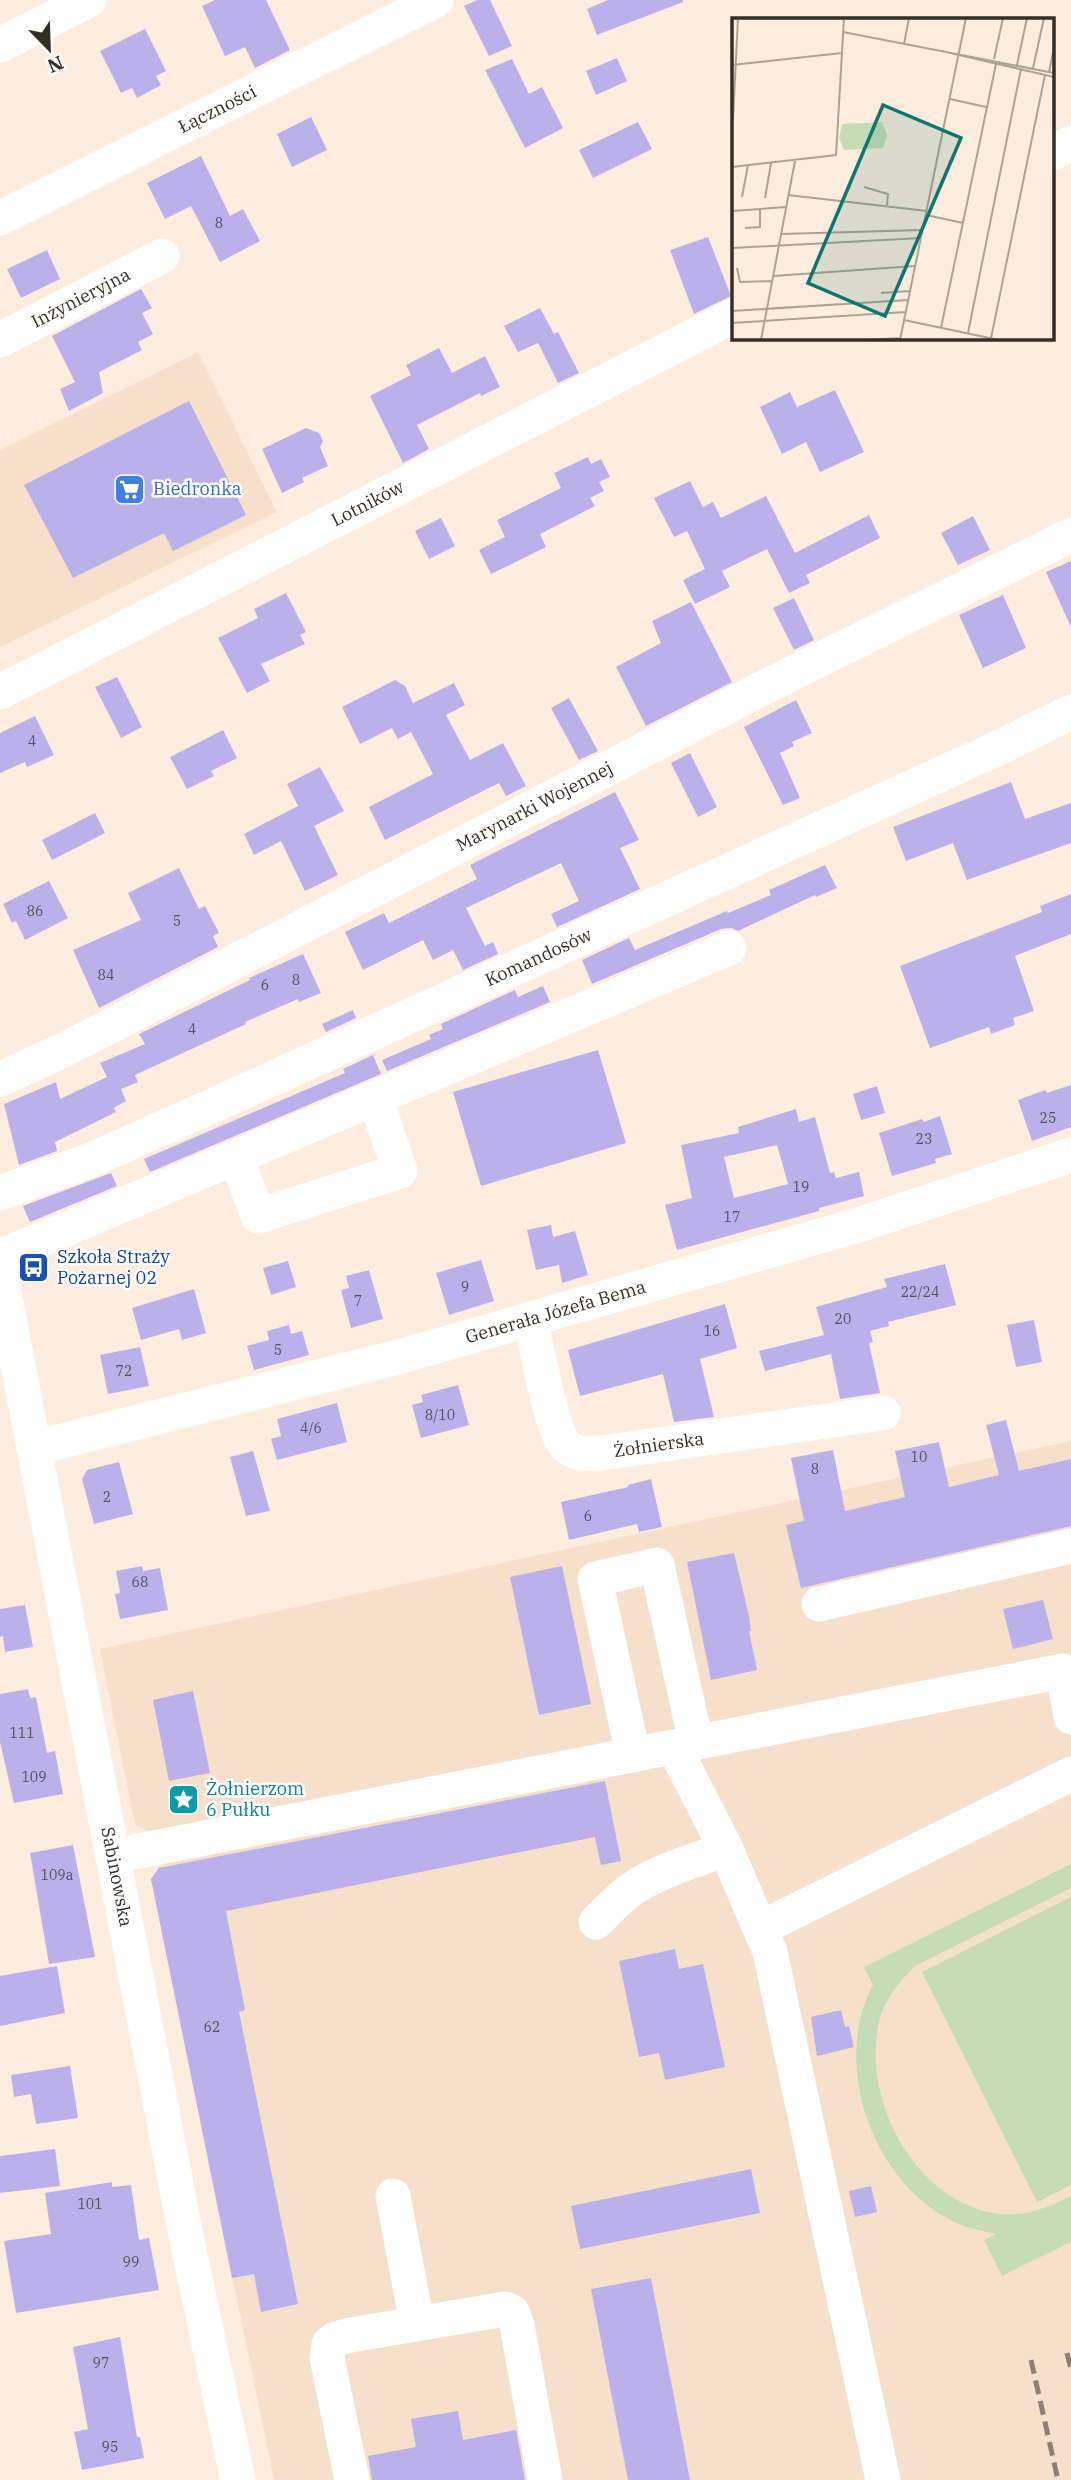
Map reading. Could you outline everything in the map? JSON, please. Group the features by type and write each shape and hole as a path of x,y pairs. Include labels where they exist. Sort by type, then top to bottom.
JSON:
{"street":[{"path":"0,45 89,0"},
{"name":"Łączności","path":"0,218 436,0"},
{"path":"1054,152 1071,143"},
{"name":"Inżynieryjna","path":"0,340 162,256"},
{"name":"Lotników","path":"0,692 732,317"},
{"name":"Marynarki Wojennej","path":"0,1079 77,1043 768,685 1071,535"},
{"name":"Komandosów","path":"0,1193 103,1155 996,749 1071,712"},
{"path":"0,1257 729,948"},
{"path":"236,1157 258,1216 400,1171 375,1098"},
{"name":"Generała Józefa Bema","path":"34,1448 406,1354 530,1319 858,1225 1071,1155"},
{"name":"Sabinowska","path":"0,1272 11,1393 34,1448 186,2236 238,2480"},
{"name":"Żołnierska","path":"530,1319 555,1426 564,1444 579,1454 883,1412"},
{"path":"819,1604 1071,1546"},
{"path":"632,1755 595,1579 657,1565 685,1745 761,1928 777,1977 883,2480"},
{"path":"113,1856 1067,1670 1071,1717"},
{"path":"761,1928 1071,1774"},
{"path":"596,1922 638,1885 726,1849"},
{"path":"393,2196 417,2323"},
{"path":"352,2480 327,2358 329,2344 344,2336 496,2309 512,2312 517,2325 545,2480"}],"shaded area":[{"path":"198,352 277,512 0,647 0,450"},
{"path":"1071,1441 1071,2480 274,2480 151,1879 162,1862 158,1836 135,1825 100,1649"}],"green space":[{"path":"1071,1864 1071,1888 915,1966 894,1990 880,2018 876,2049 878,2081 886,2112 900,2142 919,2168 942,2190 970,2206 1010,2215 1037,2210 1071,2196 1071,2242 1002,2276 984,2240 996,2234 957,2223 919,2198 896,2173 878,2145 866,2114 858,2081 856,2048 861,2015 873,1985 864,1967"},
{"path":"1071,1897 1071,2185 1037,2202 922,1972"}],"building":[{"path":"215,0 266,0 290,50 255,68 245,47 225,56 202,6"},
{"path":"477,0 490,0 512,46 489,56 464,6"},
{"path":"608,0 683,2 597,35 587,9"},
{"path":"145,29 166,71 156,76 161,85 137,98 132,88 121,93 100,51"},
{"path":"617,58 627,81 596,95 586,71"},
{"path":"512,59 529,94 542,87 563,128 525,148 485,70"},
{"path":"311,117 327,150 292,167 277,134"},
{"path":"638,122 652,149 593,178 579,150"},
{"path":"201,156 230,216 243,209 260,241 220,262 191,206 165,219 147,183"},
{"path":"708,237 731,296 694,314 670,250"},
{"path":"47,250 60,279 21,298 7,269"},
{"path":"141,289 152,308 142,313 153,334 138,342 142,350 99,372 103,393 69,411 60,389 75,382 52,336"},
{"path":"540,308 554,334 558,332 579,373 558,383 538,343 518,352 504,326"},
{"path":"439,348 452,373 485,356 500,387 481,396 480,393 417,425 429,449 403,463 370,396 411,375 406,365"},
{"path":"835,390 864,452 820,472 806,442 782,454 760,407 790,392 797,407"},
{"name":"Biedronka","path":"189,401 246,515 173,551 164,533 73,578 24,485"},
{"path":"306,428 319,433 323,441 320,447 328,466 302,478 304,482 282,493 262,449"},
{"path":"588,457 591,464 601,459 610,477 599,482 604,491 590,498 595,506 540,534 546,547 491,574 479,550 505,537 497,520 561,488 554,473"},
{"path":"690,481 703,507 713,502 721,518 766,496 795,553 869,515 880,538 806,575 810,583 789,593 767,549 722,571 730,587 695,604 683,580 705,569 687,531 674,537 654,498"},
{"path":"973,516 990,550 958,565 941,533"},
{"path":"441,518 455,546 429,559 415,531"},
{"path":"1071,561 1071,627 1046,572"},
{"path":"286,593 306,632 300,635 305,644 261,664 270,681 247,693 218,638 258,618 254,609"},
{"path":"1003,595 1026,648 983,668 959,615"},
{"path":"794,598 814,640 794,650 773,608"},
{"path":"691,602 732,682 646,726 616,667 661,643 652,621"},
{"path":"117,677 142,727 121,738 95,687"},
{"path":"395,680 405,686 413,703 454,683 465,705 446,715 470,760 503,743 526,786 506,796 499,783 385,840 369,807 433,774 411,732 398,739 392,728 360,744 342,707"},
{"path":"569,698 598,751 579,760 551,708"},
{"path":"796,700 812,733 792,742 794,746 780,753 800,798 783,805 744,727"},
{"path":"35,716 54,755 27,767 25,762 0,773 0,733"},
{"path":"223,730 237,758 211,771 214,776 187,789 170,757"},
{"path":"690,753 717,807 698,817 671,763"},
{"path":"320,767 344,811 314,826 338,875 305,891 281,841 254,855 244,834 298,806 287,784"},
{"path":"1011,782 1025,819 1071,803 1071,843 967,880 953,843 906,861 893,827"},
{"path":"615,792 639,840 620,848 640,889 557,927 551,914 579,901 561,863 466,908 485,946 493,942 498,954 463,970 453,950 433,960 423,940 363,970 345,932 384,913 389,923 477,879 470,865"},
{"path":"95,813 105,833 52,860 42,840"},
{"path":"825,865 837,888 816,897 815,895 738,931 731,928 721,929 592,984 582,960 629,938 635,950 771,895 769,890"},
{"path":"179,868 199,909 205,906 219,933 213,936 218,947 99,1008 73,950 141,920 128,893"},
{"path":"49,881 68,918 25,940 16,921 12,923 3,904"},
{"path":"1071,894 1071,934 1015,956 1034,1011 1013,1018 1015,1025 991,1034 989,1027 930,1048 900,966 1042,912 1040,906"},
{"path":"303,954 321,993 299,1002 298,999 245,1022 246,1024 135,1075 138,1082 121,1089 126,1101 114,1108 116,1112 55,1142 57,1151 19,1165 4,1104 56,1082 60,1099 107,1077 100,1063 145,1044 139,1034 250,980 249,978"},
{"path":"543,986 550,1002 387,1071 382,1060 431,1039 429,1035 443,1029 441,1024 515,990 518,997"},
{"path":"353,1010 356,1018 326,1032 322,1024"},
{"path":"598,1050 626,1143 481,1186 453,1092"},
{"path":"373,1055 381,1074 150,1172 144,1159 345,1073 343,1069"},
{"path":"1071,1085 1071,1127 1032,1141 1018,1100 1045,1090 1047,1093"},
{"path":"877,1086 885,1113 861,1120 853,1094"},
{"path":"796,1109 799,1122 815,1117 830,1173 834,1172 836,1178 859,1172 864,1196 677,1250 665,1205 692,1198 681,1145 739,1133 738,1127","holes":["777,1145 788,1184 734,1198 724,1157"]},
{"path":"940,1116 952,1154 935,1159 936,1163 892,1176 879,1133"},
{"path":"111,1173 117,1186 30,1222 23,1206"},
{"path":"551,1225 553,1237 575,1231 588,1275 562,1283 559,1265 536,1270 527,1230"},
{"path":"481,1260 494,1301 449,1315 436,1273"},
{"path":"288,1261 296,1287 271,1295 263,1268"},
{"path":"945,1264 956,1305 888,1322 889,1326 870,1331 873,1342 869,1343 880,1393 840,1399 831,1354 765,1371 759,1351 824,1335 816,1307 887,1287 884,1279"},
{"path":"369,1270 383,1319 351,1328 341,1290 349,1288 346,1276"},
{"path":"194,1289 206,1333 182,1340 179,1329 141,1340 132,1308"},
{"path":"725,1304 737,1348 700,1359 714,1417 674,1422 663,1374 580,1396 568,1350"},
{"path":"1034,1320 1042,1362 1016,1367 1007,1325"},
{"path":"289,1325 291,1334 302,1331 309,1355 254,1370 247,1346 269,1340 267,1331"},
{"path":"140,1347 149,1386 108,1394 100,1355"},
{"path":"458,1385 469,1425 421,1438 412,1405 423,1402 421,1395"},
{"path":"337,1403 347,1442 277,1460 271,1439 281,1436 277,1419"},
{"path":"1006,1420 1019,1471 1071,1459 1071,1526 801,1588 786,1525 804,1521 791,1458 833,1450 845,1511 905,1497 895,1451 939,1442 949,1487 999,1475 986,1425"},
{"path":"253,1451 270,1511 246,1516 230,1457"},
{"path":"119,1462 133,1514 94,1524 82,1479 87,1470"},
{"path":"651,1479 662,1527 639,1532 637,1524 569,1540 561,1502"},
{"path":"734,1553 749,1616 749,1631 757,1670 711,1680 687,1562"},
{"path":"142,1566 143,1571 160,1568 168,1610 120,1619 115,1594 120,1593 116,1571"},
{"path":"562,1566 591,1704 539,1715 510,1577"},
{"path":"1043,1600 1053,1639 1013,1649 1003,1609"},
{"path":"25,1605 33,1647 5,1652 3,1636 0,1637 0,1609"},
{"path":"28,1689 30,1698 36,1697 47,1753 55,1751 63,1794 14,1803 0,1742 0,1694"},
{"path":"193,1691 210,1773 169,1781 153,1700"},
{"path":"605,1781 621,1861 601,1865 595,1837 226,1911 245,2010 239,2012 298,2304 261,2312 254,2274 232,2278 151,1879 159,1868"},
{"path":"73,1845 95,1957 49,1964 30,1853"},
{"path":"675,1949 679,1969 703,1964 725,2067 665,2080 659,2053 639,2057 619,1961"},
{"path":"57,1966 65,2013 0,2026 0,1976"},
{"path":"841,2010 845,2027 849,2026 854,2047 817,2056 811,2017"},
{"path":"70,2066 78,2118 36,2124 31,2094 14,2097 11,2075"},
{"path":"55,2149 60,2186 0,2193 0,2156"},
{"path":"751,2169 760,2213 580,2249 571,2206"},
{"path":"112,2182 112,2187 131,2185 139,2240 149,2238 159,2290 16,2313 4,2241 51,2234 45,2193"},
{"path":"871,2186 877,2212 855,2217 849,2191"},
{"path":"651,2278 690,2480 628,2480 591,2289"},
{"path":"120,2337 137,2437 140,2437 144,2458 82,2470 74,2432 88,2429 73,2347"},
{"path":"458,2411 463,2440 516,2430 525,2480 372,2480 368,2456 416,2447 411,2419"}],"railway":[{"path":"1067,2353 1071,2369"},
{"path":"1031,2360 1058,2480"}],"place":[{"name":"Biedronka","path":"130,489"},
{"name":"Szkoła Straży Pożarnej 02","path":"34,1267"},
{"name":"Żołnierzom 6 Pułku","path":"183,1799"}]}
